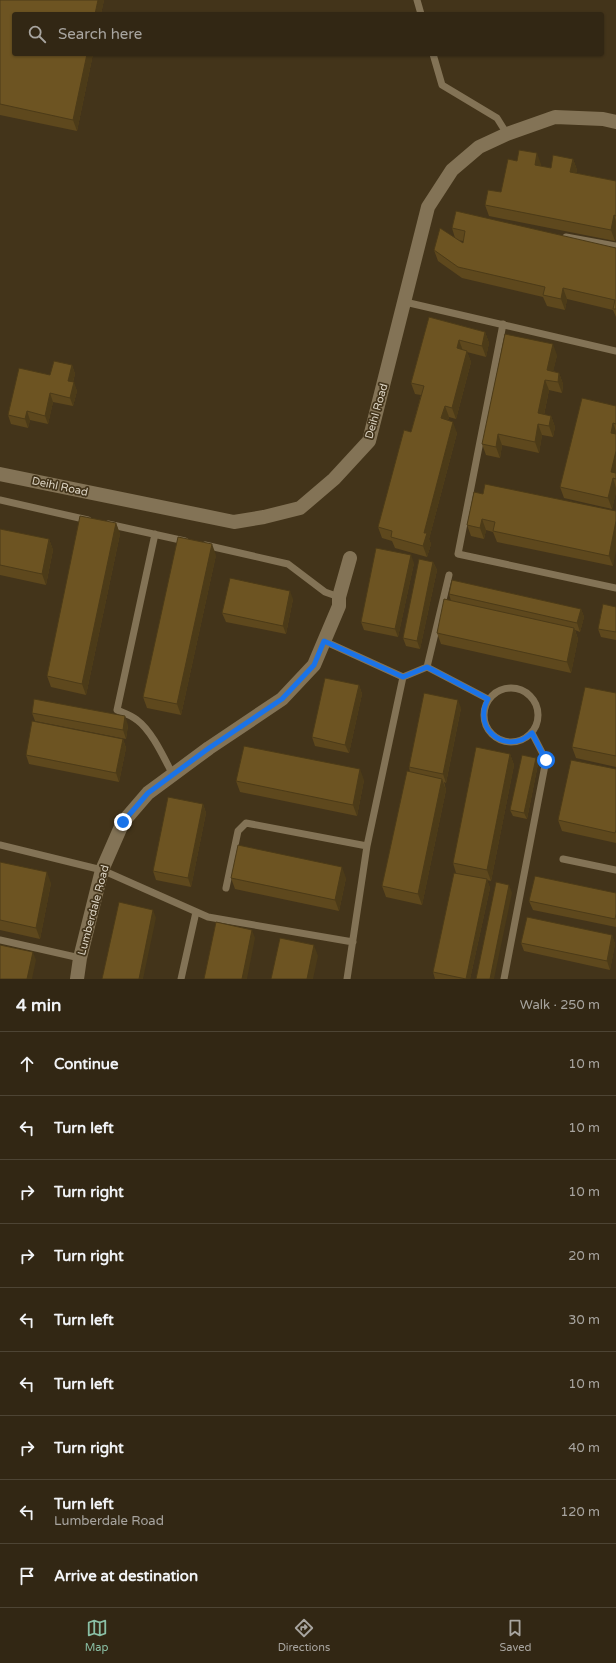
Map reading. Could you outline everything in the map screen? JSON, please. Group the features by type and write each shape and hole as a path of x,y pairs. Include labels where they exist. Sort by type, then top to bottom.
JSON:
{"street":[{"name":"Deihl Road","path":"0,474 234,522 264,517 300,508 334,479 369,441 428,207 452,170 479,147 507,134 555,117 603,119 616,122"},
{"name":"Lumberdale Road","path":"77,979 80,958 102,870 123,822 148,793 282,699 314,665 339,606 339,597 350,558"}],"lane":[{"path":"417,0 420,12"},
{"path":"434,56 442,85 497,118 507,134"},
{"path":"556,235 616,246"},
{"path":"405,302 616,351"},
{"path":"503,324 458,554 616,588"},
{"path":"0,500 93,521"},
{"path":"101,522 288,564 325,592 339,597"},
{"path":"154,534 117,710 137,720 144,726 173,775"},
{"path":"427,667 449,575"},
{"path":"324,641 403,677 427,667"},
{"path":"427,667 488,699"},
{"path":"347,979 367,846 403,677"},
{"path":"514,687 528,692 537,704 539,720 532,733 522,740 511,742 499,740 490,732 484,722 484,710 488,699 500,689 514,687"},
{"path":"504,979 546,760 532,733"},
{"path":"226,888 238,831 246,823 367,846"},
{"path":"0,845 102,870 208,917 353,942"},
{"path":"563,859 616,870"},
{"path":"181,979 196,912"},
{"path":"0,940 80,958"}],"building":[{"path":"0,0 98,0 95,12 12,12 12,56 87,56 73,120 0,104"},
{"path":"519,150 537,153 535,165 551,168 553,155 573,159 570,172 616,181 616,216 614,215 611,230 485,205 488,190 501,192 508,159 517,161"},
{"path":"456,211 616,248 616,309 613,309 615,300 563,288 561,299 543,295 545,287 458,267 434,250 440,228 463,243 465,231 452,228"},
{"path":"429,317 485,332 482,346 459,340 457,348 467,351 452,408 445,406 441,418 453,422 424,533 427,533 423,546 391,537 392,531 378,527 404,430 411,432 424,386 411,383"},
{"path":"505,334 553,344 547,370 559,373 558,382 545,380 538,413 551,416 549,426 538,424 535,442 498,434 496,447 482,444"},
{"path":"54,361 72,365 68,381 74,382 70,398 50,393 45,416 27,411 25,419 8,415 19,368 50,375"},
{"path":"582,398 616,406 616,424 613,423 611,433 616,434 616,451 611,472 616,473 616,479 613,478 608,498 560,487"},
{"path":"485,484 616,511 616,521 609,556 493,531 495,522 482,519 480,528 467,525 474,492 483,494"},
{"path":"80,516 116,523 82,684 47,676"},
{"path":"0,529 49,539 42,574 0,565"},
{"path":"178,537 212,544 177,704 143,697"},
{"path":"376,548 411,555 395,629 361,622"},
{"path":"419,559 433,562 417,641 403,638"},
{"path":"230,578 290,591 283,626 222,613"},
{"path":"452,580 581,609 577,623 449,594"},
{"path":"444,599 574,628 567,662 437,633"},
{"path":"603,604 616,607 616,632 598,629"},
{"path":"325,678 359,685 345,745 312,737"},
{"path":"585,687 616,693 616,756 572,747"},
{"path":"424,693 458,700 443,774 409,767"},
{"path":"34,699 125,716 123,730 32,713"},
{"path":"32,721 123,739 116,773 26,755"},
{"path":"244,746 360,769 353,805 236,781"},
{"path":"476,747 510,754 487,870 453,863"},
{"path":"522,755 536,758 524,813 510,810"},
{"path":"571,760 616,769 615,833 558,820"},
{"path":"407,771 442,779 418,894 382,886"},
{"path":"168,797 203,804 188,878 153,871"},
{"path":"238,845 342,867 335,900 231,878"},
{"path":"0,862 47,872 36,928 0,920"},
{"path":"454,873 487,879 466,979 433,972"},
{"path":"535,876 616,893 615,919 529,901"},
{"path":"496,882 509,885 490,979 476,979"},
{"path":"119,902 153,910 139,979 102,979"},
{"path":"527,917 612,935 607,961 521,943"},
{"path":"216,922 252,930 242,979 204,979"},
{"path":"280,938 314,945 307,979 271,979"},
{"path":"0,945 33,952 27,979 0,979"}],"route":[{"path":"123,822 148,793 209,748 282,699 314,665 324,641 403,677 427,667 488,699 484,710 484,722 490,732 499,740 511,742 522,740 532,733 546,760"}]}
